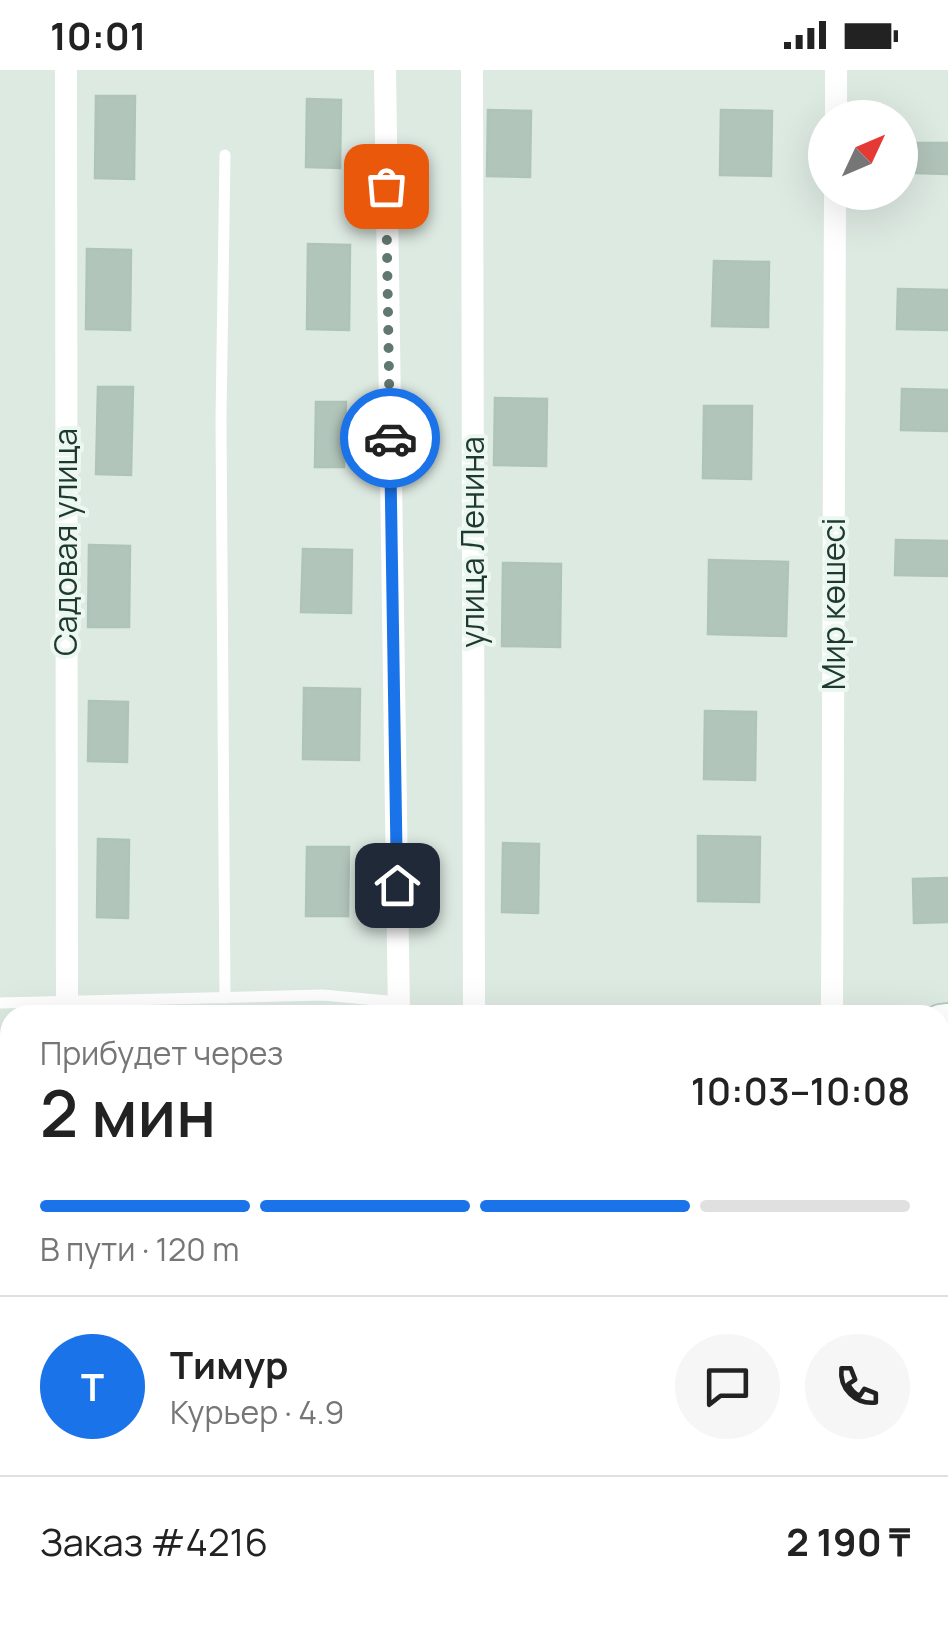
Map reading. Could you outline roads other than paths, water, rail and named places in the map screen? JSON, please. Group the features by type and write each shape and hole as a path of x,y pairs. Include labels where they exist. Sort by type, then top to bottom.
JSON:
{"street":[{"name":"Садовая улица","path":"66,70 67,1005"},
{"path":"385,70 398,1005"},
{"name":"улица Ленина","path":"472,70 474,1005"},
{"path":"836,70 836,100"},
{"name":"Мир көшесі","path":"832,1005 836,210"}],"lane":[{"path":"225,155 221,419 225,998"},
{"path":"124,1005 323,995 381,1005"}]}
